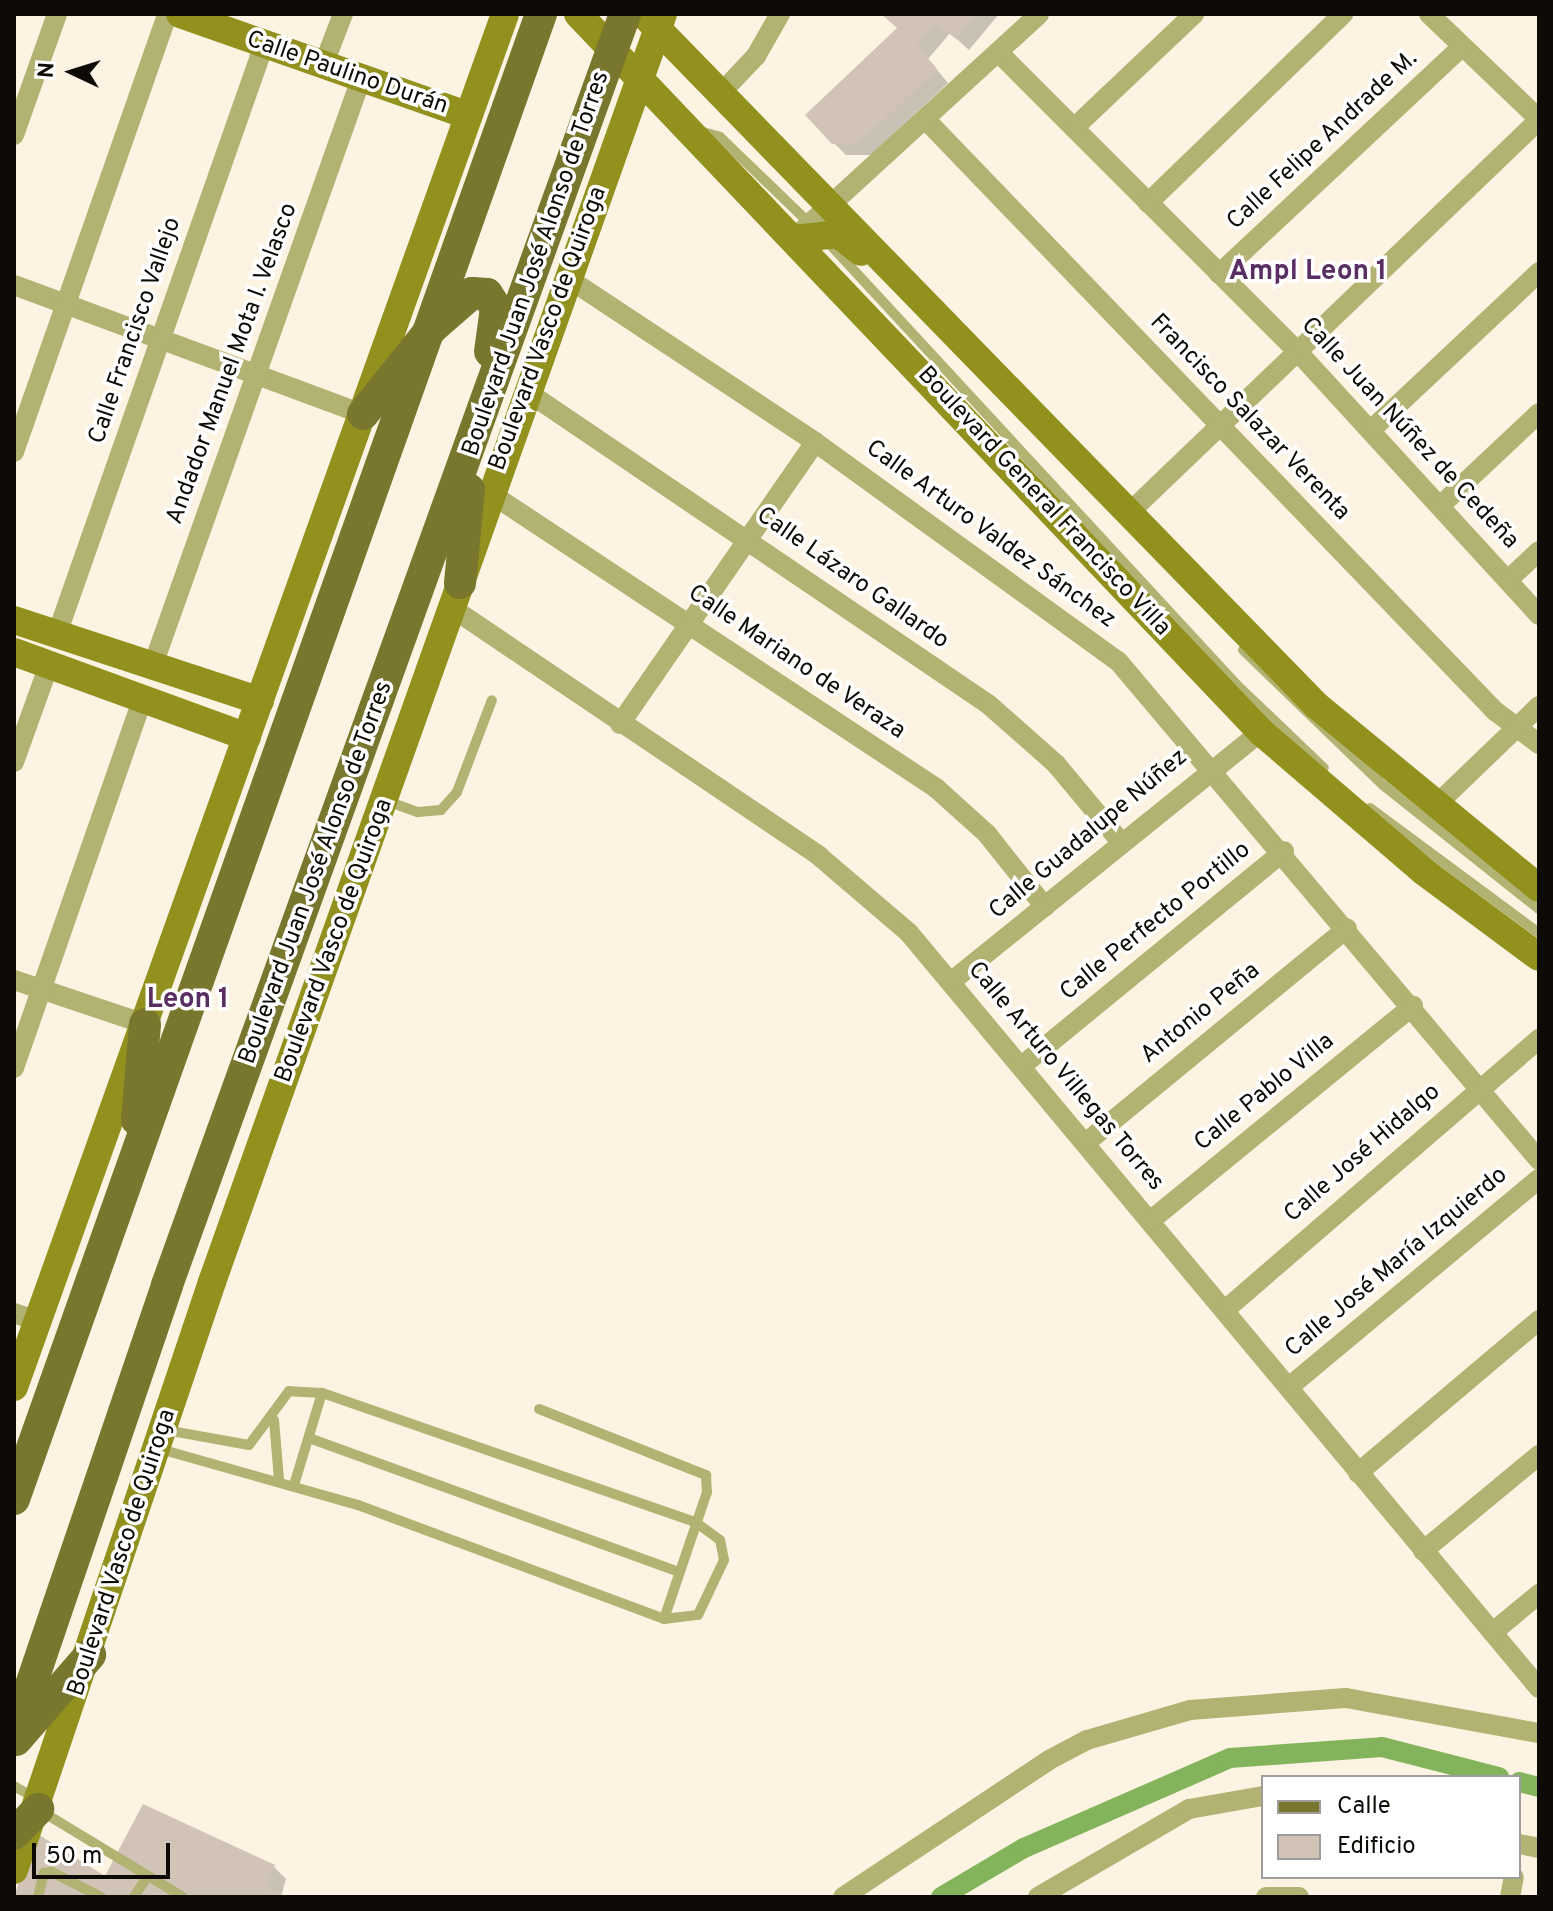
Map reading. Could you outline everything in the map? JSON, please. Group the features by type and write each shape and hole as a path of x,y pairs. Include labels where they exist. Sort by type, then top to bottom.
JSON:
{"main road":[{"path":"14,1499 541,14"},
{"name":"Boulevard Juan José Alonso de Torres","path":"14,1735 167,1285 472,455 625,14"},
{"path":"363,414 432,328 472,293 487,294 496,308 472,455 456,595"},
{"path":"134,1163 145,1024"},
{"path":"14,1742 90,1655"},
{"path":"14,1834 38,1809"}],"street":[{"path":"14,135 57,14"},
{"path":"14,452 167,14"},
{"path":"323,66 343,14"},
{"path":"14,1387 25,1317 145,1024 505,14"},
{"name":"Boulevard General Francisco Villa","path":"578,14 685,124 807,228 1261,732 1423,871 1539,957"},
{"path":"721,93 756,56 780,14"},
{"path":"807,228 835,208 1039,14"},
{"path":"1074,128 1194,14"},
{"path":"1148,203 1343,14"},
{"path":"1131,511 1539,120 1429,14"},
{"name":"Calle Paulino Durán","path":"195,17 264,45 469,116"},
{"path":"655,19 721,93 1131,511 1259,650 1433,808 1539,888"},
{"name":"Boulevard Vasco de Quiroga","path":"14,1870 38,1809 161,1439 490,493 620,131 655,19"},
{"name":"Calle Francisco Vallejo","path":"57,634 264,45"},
{"name":"Calle Felipe Andrade M.","path":"1219,274 1462,47"},
{"name":"Calle Juan Núñez de Cedeña","path":"1000,54 1298,352 1539,615"},
{"name":"Andador Manuel Mota I. Velasco","path":"153,665 361,79"},
{"name":"Francisco Salazar Verenta","path":"928,122 1516,729 1539,744"},
{"path":"620,131 685,124"},
{"path":"807,228 847,239 975,353"},
{"path":"1371,430 1539,272"},
{"name":"Calle Arturo Valdez Sánchez","path":"566,277 815,442 1081,630 1152,693 1539,1160"},
{"path":"14,285 259,372 363,414"},
{"name":"Calle Lázaro Gallardo","path":"526,391 748,538 988,704 1056,764 1121,842"},
{"path":"1440,506 1539,413"},
{"path":"620,724 815,442"},
{"name":"Calle Mariano de Veraza","path":"490,493 691,623 936,788 987,834 1045,907"},
{"path":"1509,579 1539,551"},
{"name":"Calle Arturo Villegas Torres","path":"456,595 620,724 819,856 909,933 1024,1064 1150,1221 1539,1688"},
{"path":"14,620 260,701"},
{"path":"14,652 247,737"},
{"path":"14,762 49,665"},
{"path":"14,1068 143,698"},
{"path":"1433,808 1539,706"},
{"name":"Calle Guadalupe Núñez","path":"952,981 1213,766 1261,732"},
{"name":"Calle Perfecto Portillo","path":"1024,1064 1284,851"},
{"name":"Antonio Peña","path":"1088,1141 1347,928"},
{"path":"14,980 145,1024"},
{"name":"Calle Pablo Villa","path":"1150,1221 1413,1006"},
{"name":"Calle José Hidalgo","path":"1225,1310 1478,1086 1539,1039"},
{"name":"Calle José María Izquierdo","path":"1289,1387 1539,1179"},
{"path":"1358,1473 1539,1320"},
{"path":"1423,1551 1539,1455"},
{"path":"1493,1632 1539,1594"},
{"path":"843,1897 1049,1760 1087,1740 1190,1710 1346,1698 1539,1733"},
{"path":"1038,1897 1189,1809 1261,1796"},
{"path":"1266,1897 1299,1897"}],"lane":[{"path":"600,14 612,50"},
{"path":"807,228 1289,736 1354,795 1539,933"},
{"path":"1022,403 1069,469 1294,704 1473,863 1539,909"},
{"path":"385,800 418,812 441,810 457,792 492,700"},
{"path":"289,1391 322,1393 695,1522 720,1540 724,1560 698,1615 664,1619 161,1439 244,1446 274,1420 289,1391"},
{"path":"294,1485 322,1393"},
{"path":"539,1409 693,1464 706,1475 707,1492 664,1619"},
{"path":"274,1420 279,1480"},
{"path":"309,1438 680,1572"},
{"path":"14,1786 31,1792 38,1809 183,1897"},
{"path":"38,1897 44,1873 52,1872 101,1897"},
{"path":"134,1897 147,1877"}],"building":[{"path":"881,14 977,14 956,39 936,23 917,45 937,69 858,144 832,144 805,115 897,28"},
{"path":"143,1804 275,1865 266,1886 286,1897 14,1897 36,1833 105,1876"}],"waterway":[{"path":"941,1897 1024,1848 1230,1758 1382,1747 1491,1775"},
{"path":"1521,1782 1539,1787"}],"district":[{"name":"Ampl Leon 1","path":"1308,272"},
{"name":"Leon 1","path":"188,1000"}]}
